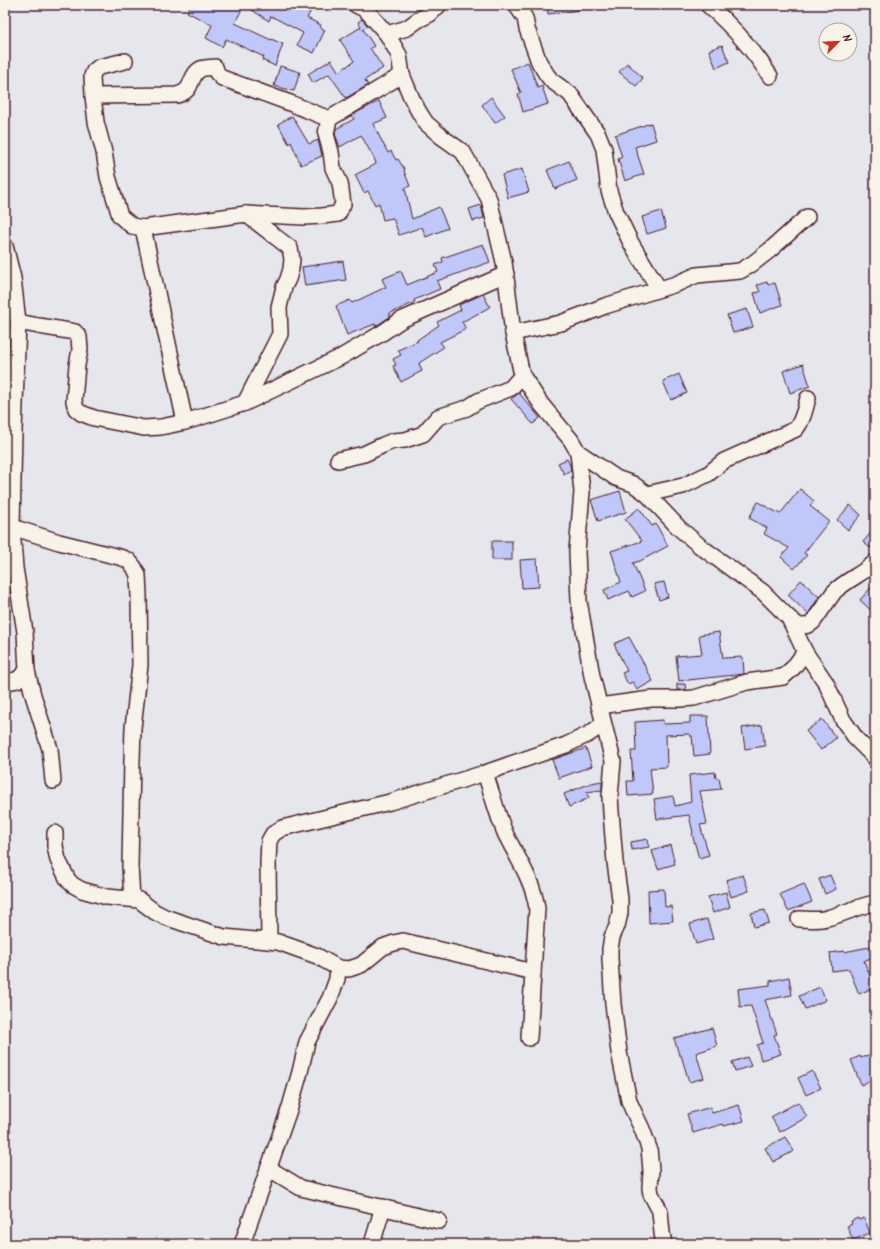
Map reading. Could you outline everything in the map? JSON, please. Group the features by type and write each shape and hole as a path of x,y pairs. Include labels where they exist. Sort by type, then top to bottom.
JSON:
{"street":[{"path":"356,5 366,10 387,34 399,55 402,75 412,99 426,123 442,138 463,152 489,199 504,262 513,333 522,375 541,404 571,440 578,452 582,492 578,551 579,601 592,676 613,761 610,796 615,862 620,899 620,913 617,926 612,937 610,949 613,1004 619,1052 629,1101 649,1148 651,1165 650,1188 651,1194 660,1211 664,1244"},
{"path":"387,34 408,28 418,20 430,14 439,5"},
{"path":"516,5 525,18 527,29 534,48 547,75 552,81 570,94 598,134 604,149 609,191 616,212 631,243 659,289"},
{"path":"708,5 725,20 754,51 770,76"},
{"path":"125,61 99,67 94,71 92,76 93,96 96,122 104,152 108,177 120,216 132,226 143,228 246,214 304,217 338,214 344,204 340,183 333,168 331,152 326,134 329,119 402,75"},
{"path":"93,96 176,95 184,93 190,86 198,70 215,67 216,73 222,78 329,119"},
{"path":"244,403 280,334 279,307 291,269 292,259 290,248 246,214"},
{"path":"513,333 561,323 604,306 676,284 697,275 740,271 770,250 808,217"},
{"path":"143,228 185,422"},
{"path":"5,246 13,278 18,322 9,432 15,568 25,632 27,671 33,696 50,749 53,781"},
{"path":"18,322 75,332 79,337 80,350 74,401 76,408 81,414 144,428 161,427 185,422 244,403 341,357 402,320 506,274"},
{"path":"338,460 364,454 393,441 405,440 423,434 438,417 467,408 478,401 511,388 522,375"},
{"path":"647,494 683,486 708,474 724,461 796,429 804,414 808,398"},
{"path":"578,452 616,478 634,484 647,494 679,528 700,546 763,592 799,626 813,622 838,588 875,562"},
{"path":"12,527 59,542 123,558 129,561 138,575 140,665 133,744 130,866 132,898"},
{"path":"789,618 805,652 826,684 843,720 857,740 875,758"},
{"path":"599,706 651,699 694,698 748,682 783,677 793,668 805,652"},
{"path":"5,682 17,680 27,671"},
{"path":"269,941 269,841 273,834 282,828 390,802 485,773 566,745 589,734 603,724"},
{"path":"485,773 498,815 525,872 535,896 537,908 529,1038"},
{"path":"55,833 55,846 58,860 72,885 82,890 107,897 132,898 139,900 155,912 165,917 224,937 278,942 317,956 338,968 349,969 361,965 383,946 403,941 533,972"},
{"path":"799,919 827,918 875,903"},
{"path":"242,1244 290,1107 307,1042 330,998 337,979 338,968"},
{"path":"268,1168 301,1188 439,1221"},
{"path":"372,1244 383,1207"}],"building":[{"path":"191,5 244,5 235,23 283,44 275,66 262,60 264,57 226,39 222,47 206,38 212,25 187,12"},
{"path":"244,5 314,5 307,18 321,25 320,28 325,30 314,53 297,45 303,33 271,16 269,21"},
{"path":"547,5 580,5 580,10 548,14"},
{"path":"362,19 368,26 363,29 374,46 370,48 383,68 365,80 368,85 346,98 329,74 313,83 308,74 331,60 339,72 354,61 340,40 361,27 358,22"},
{"path":"722,45 729,62 716,68 709,50"},
{"path":"528,62 538,88 542,86 548,104 523,112 518,94 521,93 511,69"},
{"path":"627,63 643,78 636,86 619,72"},
{"path":"280,66 300,72 294,91 274,86"},
{"path":"491,97 505,116 495,123 482,105"},
{"path":"379,101 387,118 373,124 388,153 391,151 396,160 398,159 405,170 404,171 410,186 405,188 412,219 439,207 448,228 426,237 422,227 399,235 393,218 383,220 379,203 375,205 368,191 364,193 355,175 376,164 375,160 361,135 340,147 335,134 336,129 354,119 352,115"},
{"path":"292,116 309,144 318,140 322,156 301,165 291,142 289,144 278,124"},
{"path":"651,123 656,140 635,147 644,174 625,181 618,159 622,157 615,135"},
{"path":"569,161 577,180 555,189 547,170"},
{"path":"522,169 529,192 508,198 502,175"},
{"path":"481,205 484,218 473,221 469,209"},
{"path":"661,211 666,228 647,234 642,217"},
{"path":"483,244 490,262 437,281 440,289 414,300 415,302 389,314 391,316 375,326 375,324 347,335 336,306 350,300 352,303 386,287 382,279 401,271 407,285 438,272 435,265 443,262 442,258"},
{"path":"343,261 346,280 305,286 302,267"},
{"path":"767,282 768,285 775,283 782,305 760,313 754,293 760,292 757,285"},
{"path":"483,294 490,307 462,322 466,329 440,342 444,347 419,363 422,371 401,382 393,366 396,365 393,359 401,355 398,350 418,341 417,340 439,325 437,322 461,310 459,305"},
{"path":"747,309 753,327 733,333 727,315"},
{"path":"803,364 810,386 790,393 783,371"},
{"path":"679,374 687,393 671,400 663,381"},
{"path":"519,393 540,418 533,424 511,399"},
{"path":"567,459 571,470 564,474 558,463"},
{"path":"800,489 814,501 810,506 829,521 804,553 807,555 794,569 781,557 789,548 764,534 767,528 749,518 758,502 780,514"},
{"path":"620,491 626,512 598,521 591,500"},
{"path":"850,505 861,515 848,530 837,520"},
{"path":"639,508 652,526 656,524 668,546 640,561 633,563 645,591 632,597 629,591 608,600 604,590 621,582 611,551 642,541 625,519"},
{"path":"875,528 875,542 870,548 863,542"},
{"path":"492,541 512,541 512,560 492,560"},
{"path":"537,559 539,587 522,588 520,560"},
{"path":"801,580 819,597 808,614 788,595"},
{"path":"664,582 668,597 659,600 654,584"},
{"path":"875,583 875,614 860,600"},
{"path":"719,632 723,658 743,657 744,674 679,681 676,656 702,654 699,635"},
{"path":"629,637 653,681 637,690 633,682 628,684 622,673 627,671 614,644"},
{"path":"677,684 685,684 686,690 677,690"},
{"path":"690,716 708,716 710,754 694,756 692,736 690,736 690,734 666,735 667,767 650,768 653,794 628,796 627,781 633,781 631,751 636,751 635,722 663,720 663,724 690,723"},
{"path":"822,719 836,738 821,750 806,731"},
{"path":"762,725 765,746 745,749 742,728"},
{"path":"586,748 592,766 559,778 552,760"},
{"path":"715,772 716,778 719,778 721,789 700,791 707,824 700,825 709,855 699,858 692,834 689,815 657,819 654,799 673,796 675,806 691,802 689,775"},
{"path":"602,781 602,790 586,792 589,798 569,807 564,794 591,783"},
{"path":"648,839 649,847 632,850 631,842"},
{"path":"670,845 675,864 658,869 652,851"},
{"path":"743,875 749,891 731,897 726,880"},
{"path":"830,875 836,889 825,894 819,879"},
{"path":"804,884 812,902 788,911 780,894"},
{"path":"664,889 665,907 671,906 673,921 649,923 648,890"},
{"path":"726,892 730,907 713,913 708,897"},
{"path":"765,910 769,923 754,927 751,913"},
{"path":"707,919 713,939 696,944 690,924"},
{"path":"875,944 875,956 864,961 875,987 859,994 849,969 832,971 830,953 869,947"},
{"path":"789,977 792,995 765,1000 777,1034 774,1035 781,1054 761,1060 757,1045 763,1043 751,1006 740,1007 738,989 770,985 770,981"},
{"path":"820,987 826,1000 805,1009 799,996"},
{"path":"712,1028 717,1046 696,1053 704,1078 689,1082 674,1038"},
{"path":"875,1052 875,1096 869,1081 861,1085 851,1060 860,1056 861,1058"},
{"path":"747,1057 751,1066 735,1071 732,1062"},
{"path":"812,1071 821,1088 806,1095 798,1078"},
{"path":"798,1102 807,1117 780,1132 771,1117"},
{"path":"739,1105 744,1121 724,1126 723,1124 693,1133 687,1114 711,1107 712,1113"},
{"path":"785,1137 794,1151 773,1162 765,1148"},
{"path":"858,1218 859,1220 864,1218 870,1233 853,1240 847,1226 852,1224 851,1221"}]}
